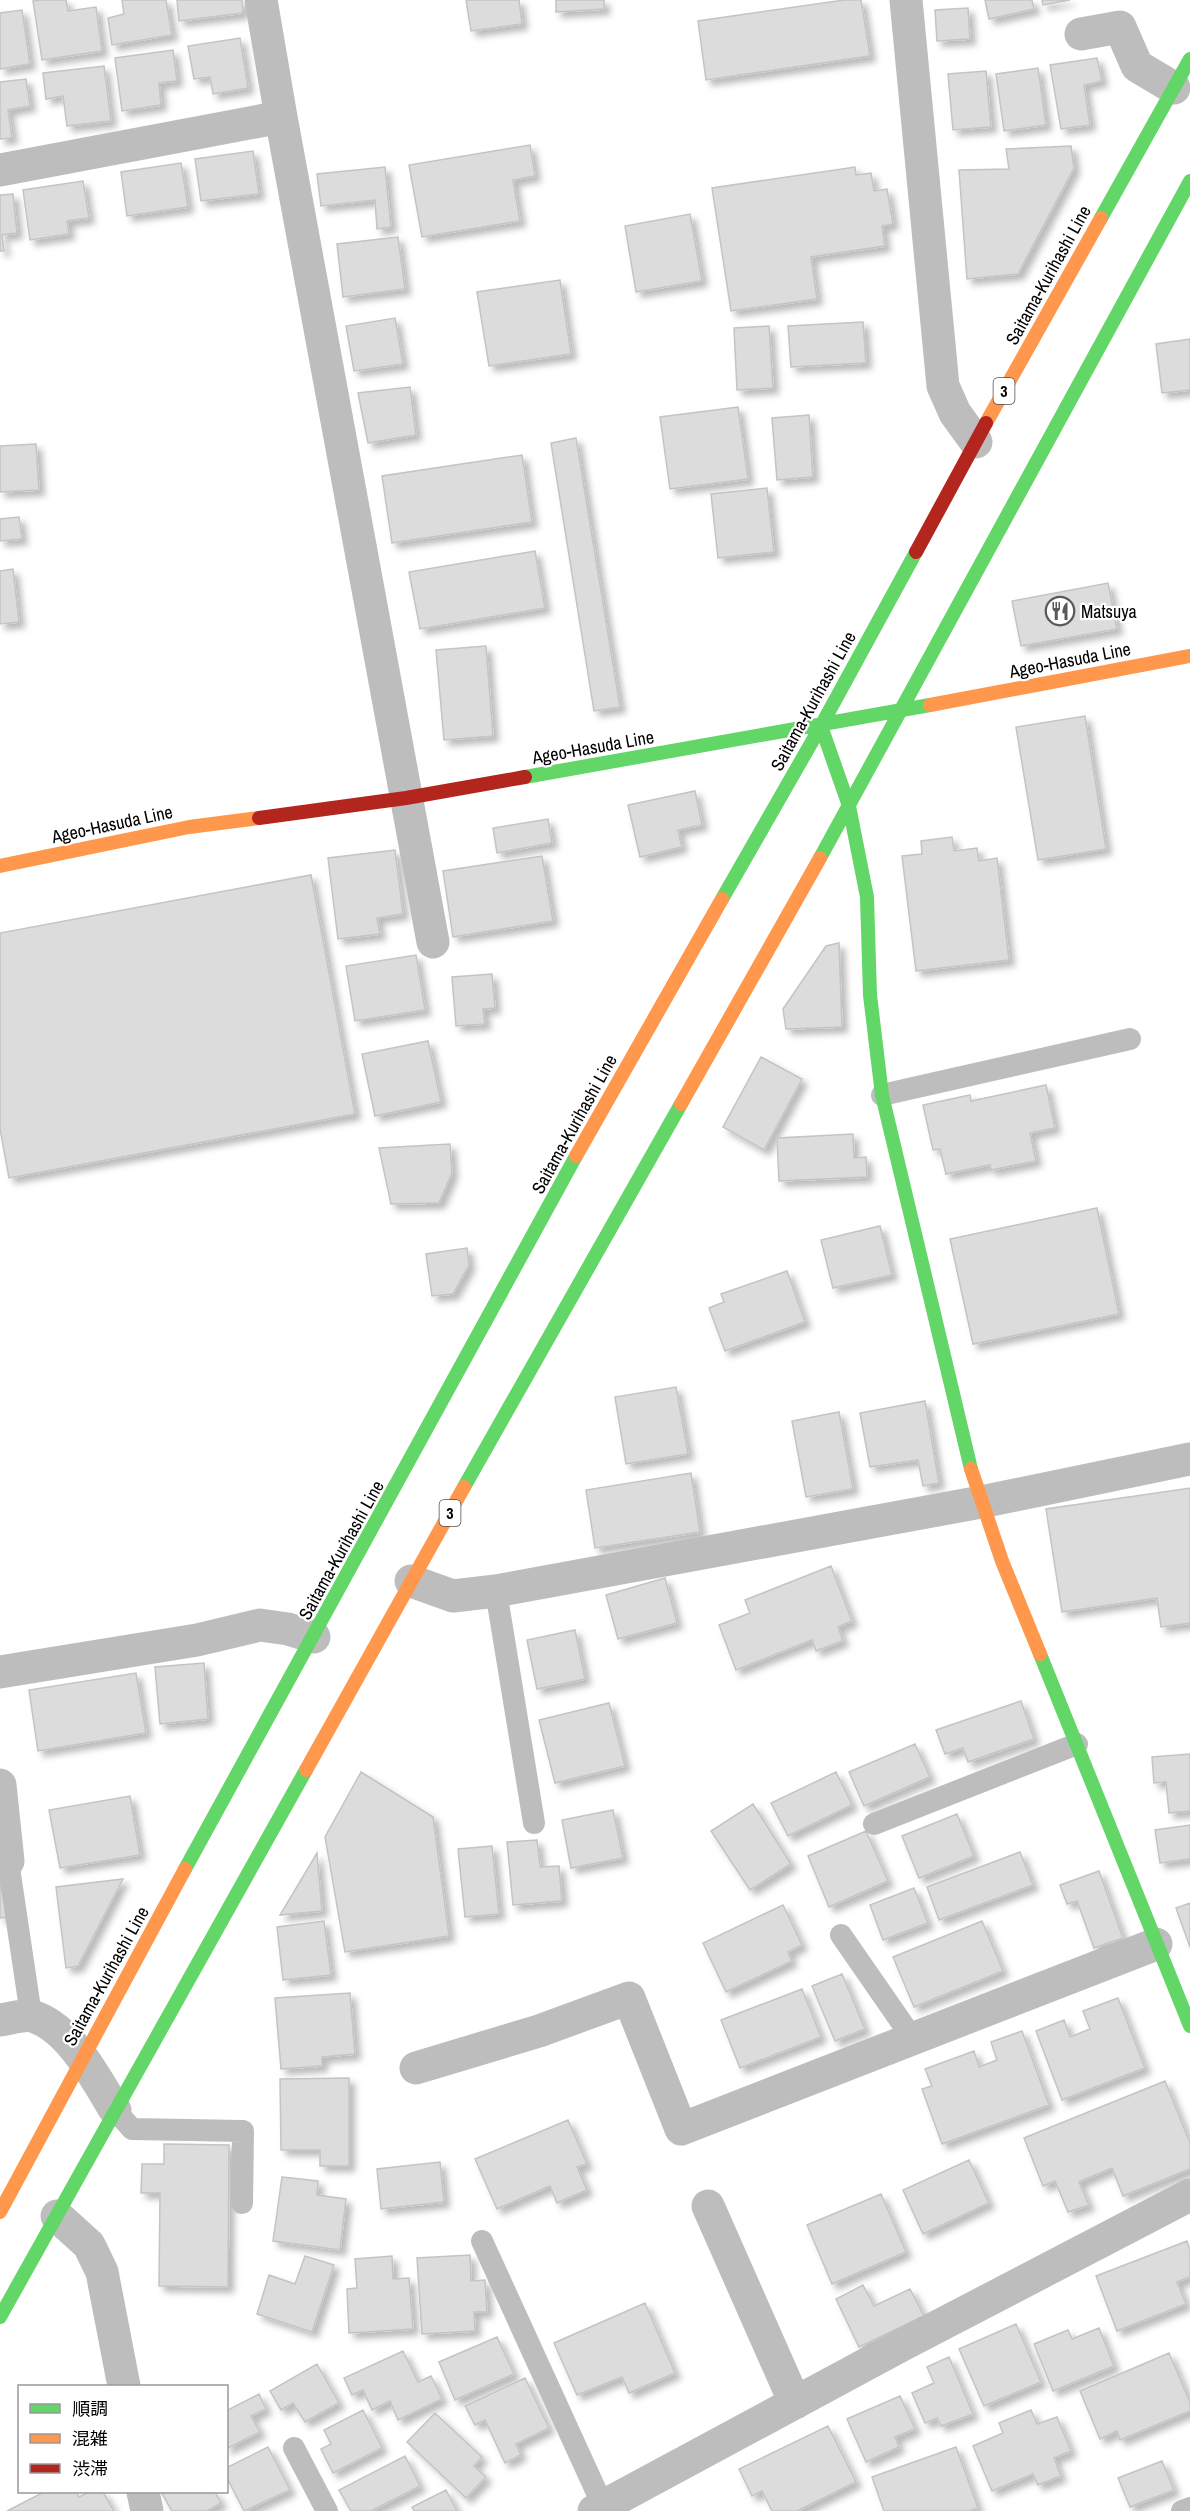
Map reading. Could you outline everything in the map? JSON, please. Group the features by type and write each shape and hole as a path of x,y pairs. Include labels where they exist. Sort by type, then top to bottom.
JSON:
{"main road":[{"name":"Saitama-Kurihashi Line","path":"0,2212 82,2057 615,1086 821,726 976,442 1190,59"},
{"name":"3","path":"0,2317 411,1581 849,806 1190,181"},
{"name":"Ageo-Hasuda Line","path":"0,866 189,827 406,798 821,726 1190,656"},
{"path":"821,726 849,806 867,897 870,995 882,1095 965,1451 1002,1561 1190,2026"}],"street":[{"path":"261,0 433,942"},
{"path":"906,0 943,386 955,413 976,442"},
{"path":"1081,34 1120,27 1137,66 1174,88"},
{"path":"0,170 281,117"},
{"path":"411,1581 453,1596 496,1591 981,1502 1190,1459"},
{"path":"0,1672 197,1640 260,1625 314,1636"},
{"path":"0,1785 8,1862"},
{"path":"417,2068 539,2031 629,1998 681,2129 1156,1944"},
{"path":"16,2018 55,2028 82,2057 115,2110"},
{"path":"599,2509 1190,2194"},
{"path":"708,2206 795,2403"},
{"path":"57,2216 89,2245 102,2272 124,2385"},
{"path":"143,2493 147,2511"}],"lane":[{"path":"882,1095 1130,1039"},
{"path":"496,1591 534,1823"},
{"path":"874,1824 1077,1744"},
{"path":"8,1862 16,2018"},
{"path":"842,1935 913,2039"},
{"path":"115,2110 132,2129 243,2131 242,2203"},
{"path":"482,2241 599,2509"},
{"path":"294,2448 327,2511"},
{"path":"1182,2511 1190,2508"}],"building":[{"path":"66,0 68,11 96,7 102,51 42,60 33,1"},
{"path":"122,0 166,0 172,35 112,45 108,18 124,14"},
{"path":"177,0 242,0 243,13 179,21"},
{"path":"466,0 519,0 522,24 471,31"},
{"path":"556,0 604,0 604,9 556,12"},
{"path":"844,0 861,0 870,56 706,80 698,21"},
{"path":"985,0 1032,0 1034,9 989,19"},
{"path":"1042,0 1070,0 1043,5"},
{"path":"968,8 970,39 937,41 935,10"},
{"path":"22,10 30,64 0,69 0,13"},
{"path":"240,38 248,88 213,94 210,77 194,79 188,46"},
{"path":"173,50 177,81 159,83 161,105 122,111 115,58"},
{"path":"1097,58 1102,81 1084,85 1090,125 1061,129 1050,65"},
{"path":"104,66 111,121 67,126 63,96 46,99 43,73"},
{"path":"1038,68 1046,125 1004,131 996,74"},
{"path":"986,71 991,127 953,130 948,74"},
{"path":"26,79 30,106 8,110 12,138 0,139 0,82"},
{"path":"530,145 535,176 513,180 520,221 422,237 409,165"},
{"path":"1071,146 1074,168 1018,274 967,279 959,170 1009,169 1006,149"},
{"path":"253,151 259,194 201,201 195,159"},
{"path":"181,163 188,207 127,216 121,172"},
{"path":"385,167 391,227 377,229 375,200 321,206 317,174"},
{"path":"855,167 856,175 871,173 874,191 887,189 893,224 882,226 885,246 811,257 817,299 731,311 712,188"},
{"path":"83,181 89,218 67,221 69,234 30,240 23,190"},
{"path":"13,194 17,233 2,235 4,251 0,251 0,195"},
{"path":"690,214 702,281 636,292 625,226"},
{"path":"398,237 405,289 343,297 337,244"},
{"path":"560,280 571,354 489,366 477,292"},
{"path":"395,318 403,364 354,371 346,326"},
{"path":"863,322 866,363 791,367 788,326"},
{"path":"769,326 773,388 737,390 734,328"},
{"path":"1190,339 1190,390 1162,393 1156,344"},
{"path":"410,387 416,435 368,443 358,393"},
{"path":"738,407 748,479 670,489 660,417"},
{"path":"809,415 813,477 777,480 772,418"},
{"path":"576,438 620,707 594,711 551,443"},
{"path":"36,444 39,490 0,492 0,446"},
{"path":"522,455 532,522 392,543 382,476"},
{"path":"767,488 774,552 718,558 711,494"},
{"path":"19,517 22,539 0,541 0,519"},
{"path":"535,551 545,608 420,629 409,572"},
{"path":"13,569 19,622 0,624 0,571"},
{"path":"1108,583 1117,629 1021,646 1012,601"},
{"path":"486,646 493,736 444,740 436,650"},
{"path":"1085,716 1106,849 1038,860 1016,727"},
{"path":"695,791 702,825 678,830 682,847 640,857 628,805"},
{"path":"548,819 552,843 497,853 493,828"},
{"path":"952,837 954,851 977,848 979,861 997,858 1009,960 916,971 902,856 922,854 921,841"},
{"path":"395,850 403,914 377,918 380,934 338,939 328,858"},
{"path":"542,856 553,921 453,937 443,871"},
{"path":"311,875 355,1114 9,1178 0,1129 0,933"},
{"path":"839,943 842,1027 786,1029 783,1009 826,946"},
{"path":"416,955 425,1010 355,1021 346,966"},
{"path":"492,974 495,1008 483,1009 485,1024 456,1026 452,977"},
{"path":"428,1041 441,1102 375,1116 362,1054"},
{"path":"761,1057 802,1079 764,1150 723,1127"},
{"path":"1046,1085 1055,1128 1030,1133 1036,1161 991,1170 990,1165 946,1174 940,1149 933,1150 923,1105 970,1095 971,1101"},
{"path":"853,1134 854,1158 866,1157 867,1177 779,1181 777,1138"},
{"path":"450,1144 452,1173 439,1203 391,1204 379,1148"},
{"path":"1097,1208 1119,1314 973,1344 950,1239"},
{"path":"880,1226 892,1275 833,1288 821,1240"},
{"path":"467,1248 469,1265 453,1294 432,1296 426,1254"},
{"path":"787,1271 805,1322 725,1351 709,1308 724,1302 721,1294"},
{"path":"676,1387 688,1454 626,1464 615,1397"},
{"path":"925,1401 939,1483 923,1486 918,1460 870,1467 860,1413"},
{"path":"839,1412 853,1489 806,1497 792,1421"},
{"path":"691,1473 700,1532 595,1548 586,1490"},
{"path":"1190,1488 1190,1623 1161,1627 1157,1598 1062,1612 1046,1509"},
{"path":"831,1566 852,1621 838,1627 843,1641 816,1651 812,1640 736,1670 719,1625 750,1613 745,1600"},
{"path":"665,1578 677,1623 618,1639 606,1595"},
{"path":"575,1630 585,1679 537,1689 527,1640"},
{"path":"204,1663 208,1719 160,1724 155,1667"},
{"path":"136,1673 146,1733 38,1751 29,1690"},
{"path":"1021,1701 1034,1739 968,1762 963,1748 945,1754 936,1730"},
{"path":"609,1703 625,1766 555,1783 539,1720"},
{"path":"915,1744 930,1777 864,1806 849,1772"},
{"path":"1190,1754 1190,1811 1169,1813 1166,1782 1154,1783 1152,1757"},
{"path":"361,1772 433,1817 449,1936 345,1952 325,1837"},
{"path":"836,1772 852,1805 788,1836 771,1803"},
{"path":"130,1796 140,1855 60,1868 49,1810"},
{"path":"753,1804 791,1864 750,1890 711,1831"},
{"path":"613,1810 623,1858 571,1868 562,1820"},
{"path":"957,1814 974,1856 919,1878 902,1836"},
{"path":"1190,1825 1190,1859 1160,1863 1155,1830"},
{"path":"866,1831 888,1881 829,1907 808,1856"},
{"path":"537,1840 540,1867 559,1866 562,1901 513,1905 507,1842"},
{"path":"492,1846 499,1914 465,1917 458,1849"},
{"path":"1020,1852 1033,1885 939,1920 927,1887"},
{"path":"317,1853 322,1911 280,1915"},
{"path":"0,1864 12,1916 0,1918"},
{"path":"1099,1871 1123,1938 1094,1948 1077,1901 1067,1904 1060,1885"},
{"path":"123,1879 78,1966 66,1968 56,1887"},
{"path":"914,1888 928,1923 883,1940 870,1905"},
{"path":"1190,1903 1190,1947 1176,1908"},
{"path":"783,1905 802,1945 788,1952 792,1961 726,1992 703,1943"},
{"path":"324,1921 331,1975 283,1980 277,1927"},
{"path":"982,1921 1003,1971 914,2007 893,1957"},
{"path":"842,1974 865,2029 835,2041 812,1986"},
{"path":"802,1989 821,2037 740,2068 721,2020"},
{"path":"350,1993 355,2054 322,2057 322,2066 281,2069 275,1998"},
{"path":"1118,1998 1145,2068 1062,2100 1036,2031 1064,2020 1070,2037 1090,2029 1083,2011"},
{"path":"1022,2031 1049,2105 942,2144 922,2089 932,2086 925,2069 974,2051 979,2067 997,2060 991,2042"},
{"path":"349,2078 349,2166 320,2166 320,2150 281,2150 280,2079"},
{"path":"1165,2081 1190,2143 1190,2169 1123,2196 1112,2168 1079,2182 1089,2205 1068,2212 1055,2181 1043,2186 1024,2138"},
{"path":"568,2120 587,2164 577,2167 587,2190 557,2203 550,2186 497,2209 475,2159"},
{"path":"164,2144 229,2145 228,2287 159,2286 160,2193 141,2193 142,2164 164,2164"},
{"path":"969,2160 989,2203 923,2234 903,2190"},
{"path":"440,2162 444,2202 381,2209 377,2169"},
{"path":"282,2177 318,2181 317,2195 346,2199 340,2250 273,2241"},
{"path":"881,2194 906,2252 832,2284 807,2225"},
{"path":"1187,2241 1190,2250 1190,2277 1177,2282 1186,2304 1117,2331 1096,2276"},
{"path":"470,2255 471,2281 485,2280 487,2312 474,2312 475,2331 422,2334 417,2258"},
{"path":"305,2256 334,2265 312,2332 257,2314 269,2275 295,2284"},
{"path":"392,2256 393,2279 409,2278 413,2329 349,2333 347,2289 357,2288 355,2259"},
{"path":"863,2285 874,2306 910,2289 924,2316 859,2347 836,2299"},
{"path":"645,2303 675,2373 629,2393 622,2377 577,2395 554,2343"},
{"path":"1016,2324 1041,2382 984,2406 959,2349"},
{"path":"1099,2328 1114,2366 1053,2391 1034,2344 1068,2330 1072,2339"},
{"path":"497,2337 514,2374 455,2400 439,2362"},
{"path":"403,2351 418,2382 431,2376 442,2399 398,2420 390,2401 372,2410 363,2390 352,2395 344,2378"},
{"path":"1169,2353 1190,2402 1190,2411 1120,2440 1117,2431 1100,2439 1080,2391"},
{"path":"949,2357 973,2414 941,2426 937,2418 925,2423 912,2393 934,2383 927,2367"},
{"path":"317,2364 339,2403 305,2422 293,2403 281,2410 270,2391"},
{"path":"525,2378 549,2428 516,2444 521,2455 505,2463 485,2420 475,2425 465,2406"},
{"path":"259,2394 266,2409 251,2416 260,2432 228,2448 228,2410"},
{"path":"900,2396 915,2429 895,2437 899,2447 866,2462 847,2419"},
{"path":"363,2410 382,2448 333,2473 321,2449 331,2444 324,2430"},
{"path":"1031,2410 1037,2424 1057,2417 1071,2451 1054,2458 1061,2476 1038,2485 1033,2474 992,2491 973,2446 1003,2433 999,2423"},
{"path":"435,2413 482,2457 474,2466 486,2477 466,2498 407,2442"},
{"path":"828,2426 856,2482 797,2511 772,2511 762,2491 752,2496 739,2469"},
{"path":"268,2447 290,2490 244,2511 228,2480 228,2467"},
{"path":"956,2447 978,2508 969,2511 884,2511 872,2477"},
{"path":"405,2456 420,2486 371,2511 351,2511 339,2490"},
{"path":"1162,2461 1174,2490 1130,2507 1118,2478"},
{"path":"446,2490 457,2511 414,2511 412,2507"},
{"path":"42,2493 77,2493 79,2497 87,2493 104,2493 114,2511 7,2511"},
{"path":"162,2493 216,2493 221,2503 207,2511 172,2511"}],"traffic: fast":[{"path":"1101,218 1190,59"},
{"path":"820,858 1190,181"},
{"path":"722,899 821,726 916,552"},
{"path":"525,777 930,705"},
{"path":"821,726 849,806 867,897 870,995 882,1095 971,1469"},
{"path":"464,1487 681,1104"},
{"path":"185,1869 576,1156"},
{"path":"1040,1654 1190,2026"},
{"path":"0,2317 306,1770"}],"traffic: slow":[{"path":"986,423 1101,218"},
{"path":"930,705 1190,656"},
{"path":"0,866 189,827 259,818"},
{"path":"681,1104 820,858"},
{"path":"576,1156 722,899"},
{"path":"971,1469 1002,1561 1040,1654"},
{"path":"306,1770 464,1487"},
{"path":"0,2212 185,1869"}],"traffic: jam":[{"path":"916,552 986,423"},
{"path":"259,818 406,798 525,777"}],"place":[{"name":"Matsuya","path":"1060,611"}]}
